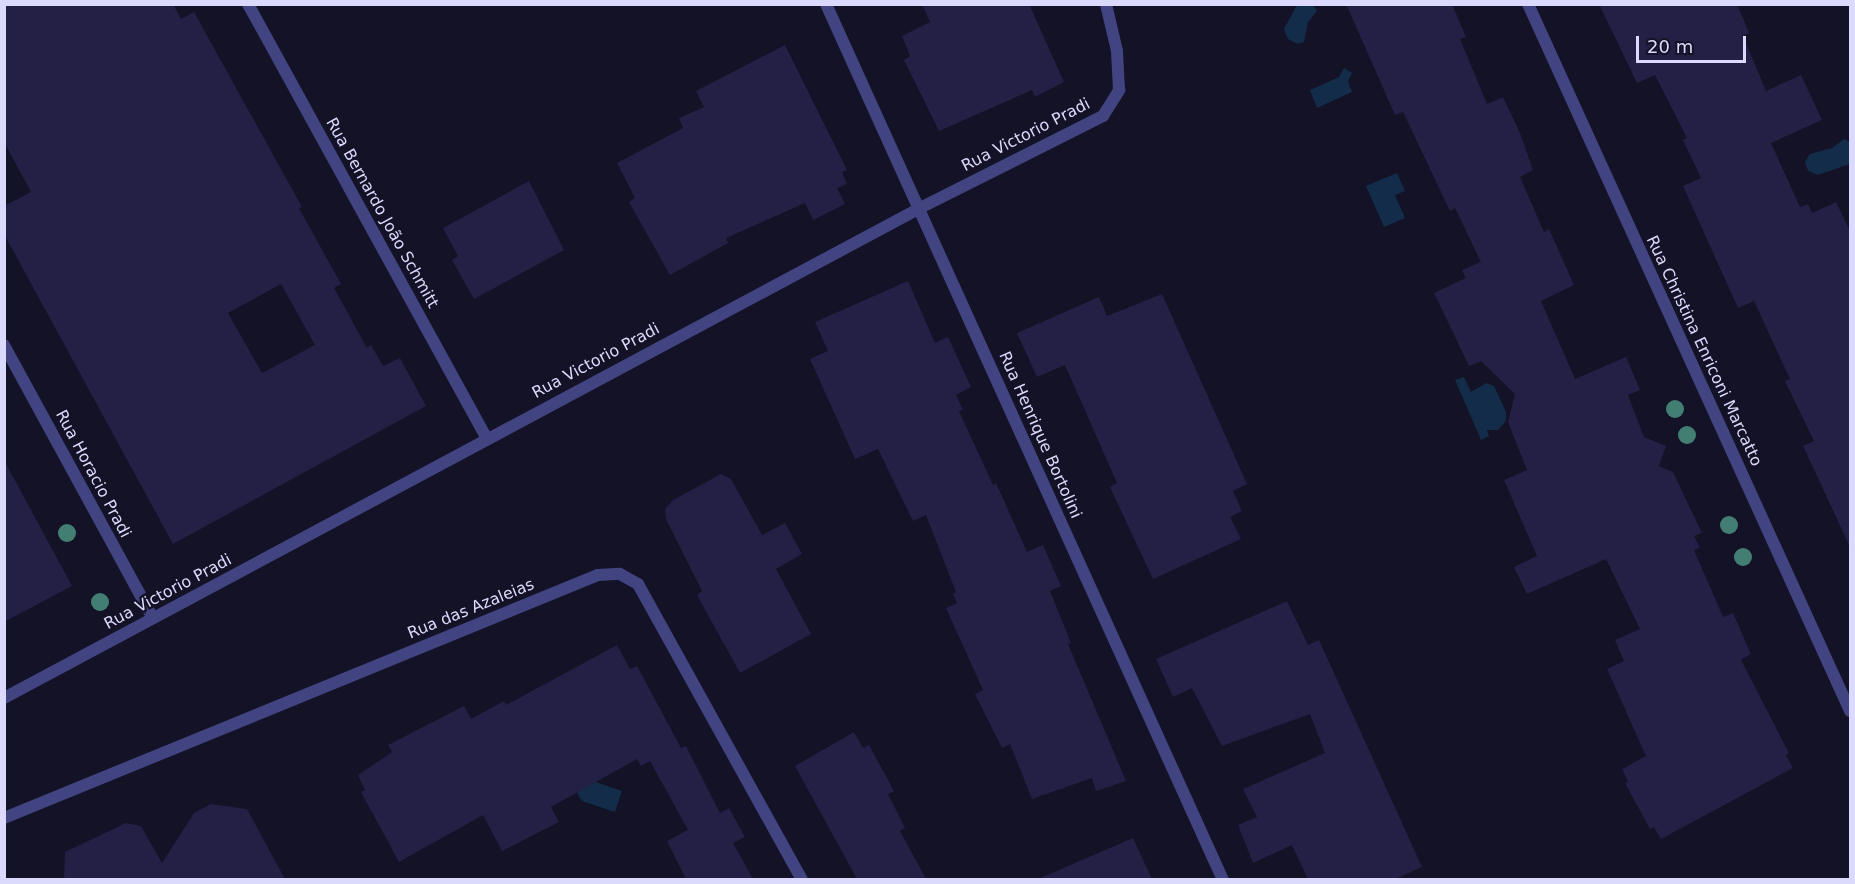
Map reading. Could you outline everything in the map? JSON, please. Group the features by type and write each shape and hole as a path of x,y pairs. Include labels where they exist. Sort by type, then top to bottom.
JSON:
{"street":[{"name":"Rua Bernardo João Schmitt","path":"248,4 488,438"},
{"name":"Rua Henrique Bortolini","path":"826,4 1223,879"},
{"name":"Rua Victorio Pradi","path":"4,698 920,208 1102,116 1119,90 1117,51 1106,4"},
{"name":"Rua Christina Enriconi Marcatto","path":"1528,4 1851,711"},
{"name":"Rua Horacio Pradi","path":"4,345 153,618"},
{"name":"Rua das Azaleias","path":"4,818 598,575 620,574 638,584 802,879"}],"water":[{"path":"1297,5 1313,5 1317,11 1308,22 1304,42 1298,44 1288,39 1284,29"},
{"path":"1344,68 1352,73 1348,81 1352,92 1317,108 1310,90 1339,77"},
{"path":"1844,139 1850,142 1850,164 1818,175 1808,171 1805,162 1810,154 1832,148"},
{"path":"1397,173 1405,191 1395,195 1405,218 1384,227 1366,186"},
{"path":"1464,377 1471,392 1486,383 1494,386 1506,412 1506,421 1498,430 1487,430 1489,436 1481,440 1455,380"},
{"path":"575,775 622,791 615,812 582,801 572,784"}],"building":[{"path":"4,4 173,4 181,19 194,12 302,207 299,208 341,284 334,288 367,348 371,345 383,366 400,358 426,406 173,544 4,234 4,206 31,192 4,142","holes":["281,284 315,345 262,373 228,313"]},
{"path":"922,4 1029,4 1064,82 1035,97 1032,90 939,131 904,60 910,56 902,36 930,22"},
{"path":"1346,4 1452,4 1466,37 1460,39 1487,104 1503,97 1520,133 1533,170 1520,177 1544,232 1549,229 1574,285 1541,301 1575,379 1626,357 1640,390 1628,395 1644,437 1666,446 1659,466 1673,472 1702,533 1694,536 1700,548 1694,550 1723,617 1733,613 1751,654 1741,660 1789,753 1786,755 1793,768 1661,839 1654,827 1650,829 1625,783 1628,782 1622,769 1646,756 1607,669 1624,661 1615,640 1640,629 1606,559 1527,594 1514,567 1537,556 1504,480 1527,470 1508,422 1515,394 1481,361 1469,366 1434,293 1466,278 1462,270 1481,262 1455,208 1450,211 1403,112 1395,115"},
{"path":"1599,4 1737,4 1749,33 1743,36 1766,91 1801,75 1822,120 1771,143 1800,207 1808,204 1812,213 1836,202 1851,233 1851,549 1803,446 1814,441 1785,381 1790,379 1754,301 1738,308 1683,186 1701,178 1683,140 1687,138 1655,75 1637,83"},
{"path":"785,45 847,170 842,172 847,184 837,188 845,204 813,220 805,203 726,238 728,243 670,275 629,202 635,198 617,163 683,128 679,118 704,107 696,91"},
{"path":"529,181 564,250 474,299 452,260 458,256 443,228"},
{"path":"908,281 935,343 948,337 971,387 956,395 963,410 959,411 993,485 996,483 1027,552 1043,545 1061,586 1050,591 1071,643 1068,644 1126,781 1096,791 1092,778 1032,799 1010,744 1002,748 975,694 983,690 946,608 957,603 953,594 956,592 926,515 913,521 878,449 855,459 810,359 828,351 815,322"},
{"path":"1162,294 1247,484 1233,491 1242,511 1230,517 1241,539 1153,579 1110,487 1117,483 1065,365 1037,377 1017,333 1099,297 1107,316"},
{"path":"4,460 72,586 4,622"},
{"path":"721,474 731,479 762,535 785,523 802,554 776,569 811,634 740,673 697,595 702,591 666,519 665,509 673,500"},
{"path":"1287,601 1308,645 1319,640 1422,867 1395,879 1308,879 1292,845 1253,863 1238,825 1257,817 1243,789 1325,753 1310,714 1222,746 1192,688 1173,697 1156,659"},
{"path":"617,645 630,669 637,666 681,748 686,746 720,813 729,808 745,837 733,843 753,879 686,879 667,841 688,830 650,761 641,766 637,759 551,807 559,822 502,851 483,815 399,862 361,792 365,790 358,775 392,752 388,745 464,706 471,719 504,701 506,705"},
{"path":"854,732 863,748 869,745 894,791 888,794 905,828 900,831 926,879 857,879 795,766"},
{"path":"211,804 247,809 285,879 64,879 65,852 126,823 141,826 162,863 194,813"},
{"path":"1133,838 1152,879 1038,879"}]}
